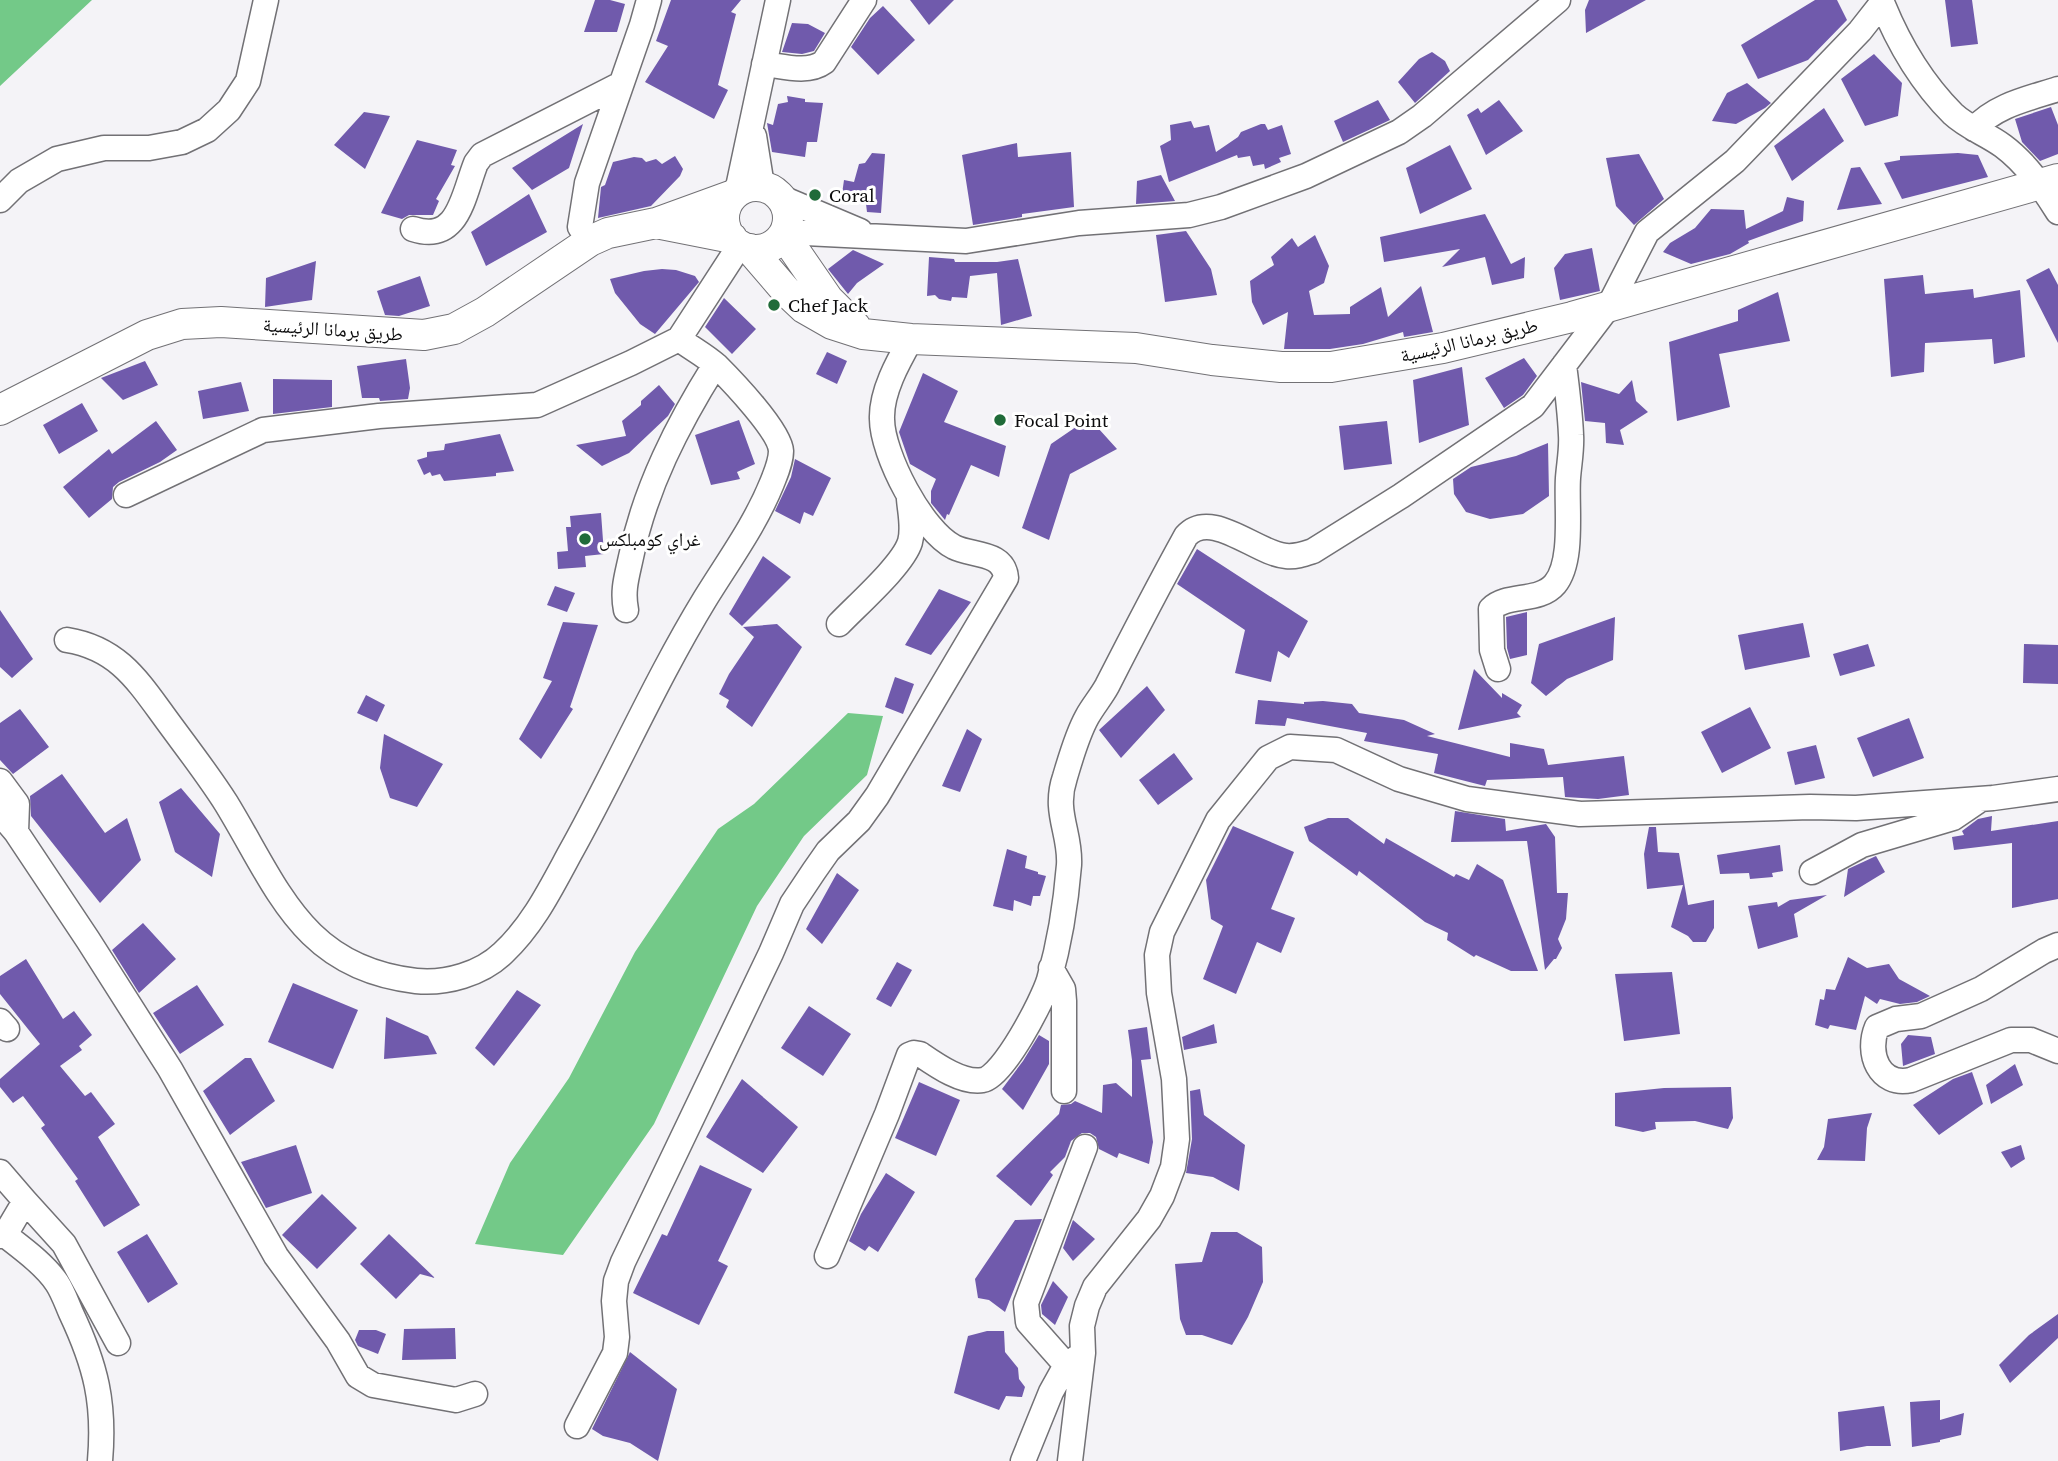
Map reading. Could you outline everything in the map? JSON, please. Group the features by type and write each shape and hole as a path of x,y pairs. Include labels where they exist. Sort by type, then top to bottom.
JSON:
{"main road":[{"name":"طريق برمانا الرئيسية","path":"656,223 741,244 804,308 832,324 863,334 911,339 1136,348 1282,367 1331,367 1443,348 1609,306 2048,182"},
{"name":"طريق برمانا الرئيسية","path":"0,410 147,335 182,324 221,322 424,335 454,328 485,312 590,241 608,233 656,223 753,193"},
{"path":"753,193 788,215 784,233 769,247 741,244 725,225 725,209 753,193"},
{"path":"784,233 828,299 863,334"}],"street":[{"path":"0,200 19,181 57,159 104,148 149,148 182,142 207,130 229,110 248,81 266,0"},
{"path":"590,241 580,227 587,183 649,0"},
{"path":"778,0 751,125 753,193 877,238"},
{"path":"764,64 808,69 817,67 824,62 864,0"},
{"path":"784,233 966,241 1079,223 1189,215 1221,208 1306,176 1399,132 1422,116 1558,0"},
{"path":"1882,1 1899,43 1913,66 1955,115 2002,146 2048,182 2058,212"},
{"path":"827,1256 909,1055 920,1054 965,1078 981,1081 987,1079 1010,1054 1042,996 1051,968 1069,863 1059,802 1063,780 1087,718 1186,536 1196,526 1207,526 1279,555 1297,556 1313,551 1401,496 1522,414 1543,394 1609,306 1647,232 1735,161 1860,31 1882,1"},
{"path":"413,229 427,233 441,231 452,222 476,163 482,155 621,84"},
{"path":"1974,129 1984,118 2001,108 2058,89"},
{"path":"126,495 263,430 379,416 537,405 679,339 741,244"},
{"path":"67,640 86,643 116,659 138,681 223,799 285,904 312,936 341,958 398,977 419,981 446,980 471,973 501,955 529,924 545,900 587,824 666,666 706,597 740,548 764,503 778,467 781,450 771,427 715,365 679,339"},
{"path":"576,1426 615,1353 617,1337 614,1301 616,1281 623,1262 792,904 828,851 859,821 877,796 1006,578 1004,569 988,555 954,547 931,527 909,498 893,461 881,419 899,359 911,339"},
{"path":"626,610 622,592 643,507 675,435 715,365"},
{"path":"1498,669 1492,650 1491,609 1497,603 1534,597 1554,586 1561,574 1566,555 1572,438 1564,365"},
{"path":"839,624 902,557 910,541 912,525 909,498"},
{"path":"1070,1461 1074,1359 1095,1287 1149,1219 1162,1196 1173,1167 1177,1139 1174,1079 1158,980 1157,954 1162,932 1218,820 1268,758 1290,747 1336,750 1399,779 1467,799 1580,814 1856,808 1982,799 2058,789"},
{"path":"0,781 17,804 16,832"},
{"path":"1812,872 1862,845 1953,818 1982,799"},
{"path":"0,813 16,832 170,1069 276,1256 338,1341 358,1376 373,1385 456,1400 475,1394"},
{"path":"2058,945 1981,989 1922,1016 1896,1019 1877,1027 1873,1043 1876,1061 1885,1076 1897,1082 1911,1080 2011,1040 2031,1040 2058,1051"},
{"path":"1051,968 1058,978 1064,1001 1064,1091"},
{"path":"1074,1359 1028,1322 1026,1303 1086,1147"},
{"path":"0,1172 64,1244 118,1343"},
{"path":"25,1201 3,1236 28,1254 57,1283 86,1345 99,1390 103,1429 100,1461"},
{"path":"1023,1461 1051,1392 1074,1359"}],"green space":[{"path":"0,0 92,0 0,86"},
{"path":"848,713 883,716 867,775 804,836 757,906 654,1124 563,1255 475,1244 510,1163 569,1078 635,952 718,829 754,804"}],"building":[{"path":"595,0 625,4 617,32 584,32"},
{"path":"671,0 741,0 731,12 736,14 718,85 728,90 714,119 645,82 668,46 656,41"},
{"path":"910,0 954,0 929,25"},
{"path":"1589,0 1646,0 1586,33 1585,10"},
{"path":"1815,0 1837,0 1847,20 1808,60 1758,79 1741,45"},
{"path":"1945,0 1972,0 1978,44 1951,47"},
{"path":"883,6 915,40 878,75 851,47 870,18"},
{"path":"792,23 808,24 825,33 814,51 802,54 782,52"},
{"path":"1432,52 1445,61 1450,71 1415,103 1398,82 1419,59"},
{"path":"1874,54 1902,83 1898,116 1865,126 1841,79"},
{"path":"1747,83 1771,103 1736,124 1712,121 1727,93"},
{"path":"787,96 805,99 805,102 823,103 817,142 807,142 805,157 772,152 767,123 773,125 778,104 788,102"},
{"path":"1378,100 1390,120 1343,142 1334,121"},
{"path":"1499,100 1523,131 1486,155 1467,115 1478,108 1481,113"},
{"path":"2051,107 2058,125 2058,154 2040,161 2022,142 2015,119"},
{"path":"1824,108 1844,141 1792,181 1774,146"},
{"path":"364,112 390,116 365,169 334,145"},
{"path":"1191,121 1194,128 1209,125 1216,152 1241,132 1261,124 1265,124 1268,130 1282,125 1291,154 1279,158 1281,162 1265,169 1264,164 1253,166 1250,156 1238,158 1237,155 1169,182 1160,146 1171,140 1170,125"},
{"path":"583,124 569,168 532,190 512,168"},
{"path":"417,140 457,150 451,165 455,166 436,199 439,201 433,215 409,215 402,219 381,213"},
{"path":"1017,143 1018,157 1071,152 1074,207 1022,214 1022,217 973,225 962,155"},
{"path":"1450,145 1472,189 1420,214 1406,168"},
{"path":"872,153 885,154 881,213 867,212 866,204 841,201 844,180 854,182 859,164 865,163"},
{"path":"1958,153 1978,155 1988,177 1902,199 1884,163 1900,160 1900,156"},
{"path":"1639,154 1664,199 1634,225 1616,206 1606,158"},
{"path":"675,156 683,169 680,176 651,206 598,218 601,187 605,185 613,162 634,157 642,158 646,162 656,159 662,164"},
{"path":"1860,167 1882,204 1837,210 1851,168"},
{"path":"1161,175 1175,201 1136,204 1137,181"},
{"path":"529,194 547,232 486,266 471,232"},
{"path":"1787,197 1804,201 1803,221 1748,241 1749,243 1730,254 1691,264 1663,252 1670,243 1695,228 1711,209 1744,210 1746,229 1783,211"},
{"path":"1485,214 1511,264 1525,257 1524,278 1492,285 1485,257 1442,267 1460,249 1384,262 1380,237"},
{"path":"1186,231 1211,269 1217,295 1165,302 1156,235"},
{"path":"1315,235 1329,266 1324,283 1309,291 1314,315 1350,314 1350,307 1381,287 1388,317 1421,286 1433,332 1404,337 1403,332 1363,344 1330,349 1284,349 1288,312 1263,325 1252,302 1250,281 1274,265 1271,257 1292,238 1298,247"},
{"path":"1592,248 1600,291 1560,300 1554,268 1565,254"},
{"path":"853,250 884,264 857,283 848,294 828,269"},
{"path":"929,257 954,259 955,262 1018,259 1032,316 1001,325 997,273 970,276 967,298 952,297 951,301 939,299 935,295 927,296"},
{"path":"316,261 312,300 265,307 266,278"},
{"path":"2049,268 2058,285 2058,343 2026,280"},
{"path":"662,269 695,276 699,282 655,334 640,324 615,293 610,279"},
{"path":"1923,275 1925,294 1973,289 1974,298 2020,290 2025,357 1994,364 1992,339 1925,343 1924,372 1891,377 1884,279"},
{"path":"420,276 430,306 399,316 385,315 377,291"},
{"path":"1778,292 1790,341 1719,354 1730,407 1677,421 1669,342 1738,321 1738,310"},
{"path":"724,298 756,329 732,354 705,327"},
{"path":"827,352 847,361 837,384 816,374"},
{"path":"1524,358 1537,376 1523,395 1504,408 1485,378"},
{"path":"406,359 410,388 408,399 380,401 379,398 362,398 357,366"},
{"path":"145,361 158,385 123,400 101,378"},
{"path":"1462,367 1469,425 1419,443 1413,380"},
{"path":"923,373 958,391 944,422 1006,446 999,477 971,465 945,520 931,503 931,491 936,479 910,464 899,432"},
{"path":"273,379 332,380 332,407 273,414"},
{"path":"1632,380 1636,401 1648,412 1620,430 1624,445 1606,443 1605,423 1585,421 1581,382 1619,394"},
{"path":"241,382 249,411 203,419 198,391"},
{"path":"659,385 675,404 668,416 629,453 602,466 576,445 626,436 622,421"},
{"path":"82,403 98,431 59,454 43,425"},
{"path":"1089,418 1117,449 1070,474 1049,540 1022,528 1051,444"},
{"path":"739,420 755,464 737,472 740,479 711,485 695,435"},
{"path":"156,421 177,450 160,462 119,482 113,487 112,499 89,518 63,487 109,449 112,454"},
{"path":"1387,421 1392,464 1344,470 1339,426"},
{"path":"500,434 514,471 496,473 496,476 444,481 440,474 432,476 430,472 424,475 417,460 427,457 427,452 444,450 445,444"},
{"path":"1548,443 1549,496 1523,514 1490,519 1466,512 1454,494 1453,479 1471,467 1516,456"},
{"path":"795,459 831,478 813,516 804,512 800,524 775,511 791,477"},
{"name":"غراي كومبلكس","path":"601,513 604,554 585,556 586,567 558,569 557,552 568,551 566,527 571,527 570,516"},
{"path":"1197,549 1308,621 1289,658 1278,651 1271,682 1235,673 1245,630 1177,584"},
{"path":"763,556 791,577 742,626 729,614"},
{"path":"555,586 575,593 567,612 547,605"},
{"path":"939,589 971,602 931,655 905,645"},
{"path":"0,610 33,659 12,678 0,667"},
{"path":"1527,612 1527,655 1510,659 1506,617"},
{"path":"1615,617 1613,660 1567,679 1546,696 1531,683 1539,644"},
{"path":"563,622 598,625 570,707 573,709 541,759 519,739 552,681 543,678"},
{"path":"1803,623 1810,657 1745,670 1738,635"},
{"path":"777,624 802,647 752,727 726,707 729,700 719,694 754,637 743,627"},
{"path":"1868,644 1875,666 1840,676 1833,654"},
{"path":"2024,644 2058,645 2058,684 2023,683"},
{"path":"1474,669 1502,698 1502,693 1522,705 1517,713 1521,717 1458,730"},
{"path":"895,677 914,684 903,714 885,707"},
{"path":"1147,686 1165,710 1121,758 1099,730"},
{"path":"366,695 385,705 377,722 357,713"},
{"path":"1258,700 1352,704 1359,713 1404,720 1435,734 1427,736 1510,757 1510,743 1544,749 1548,765 1624,756 1629,795 1598,799 1565,797 1563,777 1487,780 1485,786 1434,773 1438,754 1364,741 1367,733 1287,718 1285,726 1255,724"},
{"path":"1750,707 1771,748 1722,773 1701,732"},
{"path":"20,709 49,747 13,774 0,760 0,723"},
{"path":"1909,718 1924,758 1873,777 1857,738"},
{"path":"967,729 982,739 960,792 942,786"},
{"path":"384,734 443,764 417,807 390,798 380,768"},
{"path":"1816,745 1825,778 1795,785 1787,752"},
{"path":"1174,753 1193,779 1158,805 1139,780"},
{"path":"62,774 105,833 127,818 141,860 100,903 31,816 30,796"},
{"path":"181,788 220,834 212,877 175,852 159,802"},
{"path":"1455,811 1505,819 1506,831 1546,824 1555,837 1557,893 1568,893 1566,919 1558,939 1562,948 1545,970 1527,841 1451,842"},
{"path":"1992,816 1991,831 2058,821 2058,899 2012,908 2012,843 1954,850 1952,837 1964,835 1962,831 1978,819"},
{"path":"1328,818 1348,818 1384,844 1386,838 1454,877 1456,874 1469,880 1477,864 1503,880 1538,971 1511,971 1476,955 1474,957 1447,940 1448,933 1425,922 1359,871 1357,876 1309,841 1304,827"},
{"path":"1233,826 1294,852 1271,909 1295,918 1281,953 1257,942 1236,994 1203,979 1223,926 1211,919 1206,880"},
{"path":"1649,827 1656,827 1658,852 1679,853 1688,905 1714,900 1714,928 1706,942 1693,942 1688,936 1671,927 1683,885 1647,889 1644,854"},
{"path":"1780,845 1783,871 1772,873 1773,877 1750,879 1749,873 1720,874 1717,855"},
{"path":"1007,849 1027,856 1025,868 1046,876 1040,896 1033,896 1031,906 1014,900 1013,911 993,906"},
{"path":"1876,856 1885,872 1844,897 1848,869"},
{"path":"837,873 859,890 822,944 806,929"},
{"path":"1827,895 1794,914 1798,937 1758,949 1748,906 1777,902 1778,907 1790,900"},
{"path":"143,923 176,959 139,993 112,950"},
{"path":"1848,957 1867,968 1889,964 1899,979 1930,996 1917,1002 1900,1004 1880,999 1877,1004 1865,996 1856,1030 1830,1025 1828,1029 1815,1025 1820,999 1824,1000 1826,989 1835,990"},
{"path":"26,959 63,1019 74,1011 92,1035 79,1046 82,1050 60,1066 85,1096 91,1092 115,1124 98,1137 140,1205 104,1227 75,1181 78,1179 41,1128 45,1125 23,1096 13,1103 0,1087 0,1079 40,1044 0,994 0,976"},
{"path":"897,962 912,970 891,1007 876,999"},
{"path":"1672,972 1680,1034 1624,1041 1615,974"},
{"path":"293,983 358,1010 333,1069 268,1042"},
{"path":"197,985 224,1025 180,1054 153,1013"},
{"path":"517,990 541,1005 494,1066 475,1048"},
{"path":"809,1006 851,1034 823,1076 781,1048"},
{"path":"386,1017 428,1036 437,1054 384,1059"},
{"path":"1214,1024 1217,1043 1184,1050 1182,1037"},
{"path":"1147,1027 1151,1059 1141,1060 1153,1142 1149,1164 1119,1153 1117,1158 1099,1149 1096,1137 1090,1133 1082,1133 1071,1141 1065,1157 1050,1172 1053,1175 1031,1206 996,1176 1059,1114 1061,1105 1075,1101 1102,1113 1103,1085 1116,1083 1132,1097 1132,1060 1128,1030"},
{"path":"1039,1035 1049,1041 1049,1064 1023,1110 1002,1089"},
{"path":"1908,1035 1931,1037 1935,1054 1903,1066 1901,1044"},
{"path":"245,1058 251,1058 275,1101 230,1135 203,1091"},
{"path":"2015,1064 2023,1085 1991,1104 1986,1085"},
{"path":"1972,1072 1983,1104 1939,1135 1913,1105 1953,1079"},
{"path":"742,1079 798,1127 763,1173 706,1137"},
{"path":"919,1082 960,1100 936,1156 895,1138"},
{"path":"1731,1087 1733,1118 1728,1129 1695,1121 1655,1122 1656,1129 1643,1132 1615,1126 1615,1093 1664,1088"},
{"path":"1200,1089 1204,1115 1245,1145 1239,1191 1213,1177 1186,1173 1192,1139 1190,1091"},
{"path":"1872,1113 1867,1128 1865,1161 1817,1160 1824,1147 1828,1119"},
{"path":"296,1145 312,1193 266,1208 241,1162"},
{"path":"2021,1145 2025,1159 2011,1168 2001,1152"},
{"path":"700,1165 752,1189 718,1261 728,1266 699,1325 633,1293 662,1234 667,1236"},
{"path":"886,1173 915,1192 878,1252 869,1246 865,1251 849,1241 861,1214"},
{"path":"322,1194 357,1228 317,1269 282,1235"},
{"path":"1042,1219 1005,1312 989,1300 978,1298 975,1279 1015,1220"},
{"path":"1073,1220 1095,1239 1073,1261 1063,1248"},
{"path":"1211,1232 1237,1232 1262,1247 1263,1282 1232,1345 1202,1335 1186,1335 1180,1319 1175,1264 1202,1262"},
{"path":"147,1234 178,1284 148,1303 117,1252"},
{"path":"389,1234 435,1278 420,1274 396,1299 360,1264"},
{"path":"1053,1281 1068,1297 1055,1325 1042,1314 1041,1305"},
{"path":"2058,1314 2058,1338 2010,1383 1999,1365 2029,1335"},
{"path":"455,1328 456,1359 402,1360 404,1329"},
{"path":"359,1330 376,1330 386,1334 378,1354 358,1346 355,1340"},
{"path":"987,1331 1004,1331 1005,1352 1018,1368 1019,1379 1025,1387 1022,1397 1006,1396 999,1410 954,1393 968,1336"},
{"path":"630,1352 677,1389 658,1461 630,1443 603,1436 592,1429"},
{"path":"1940,1400 1940,1420 1964,1413 1961,1435 1912,1447 1910,1402"},
{"path":"1884,1406 1891,1446 1867,1446 1840,1451 1838,1412"}],"place":[{"name":"Coral","path":"815,195"},
{"name":"Chef Jack","path":"774,305"},
{"name":"Focal Point","path":"1000,420"},
{"name":"غراي كومبلكس","path":"585,539"}]}
